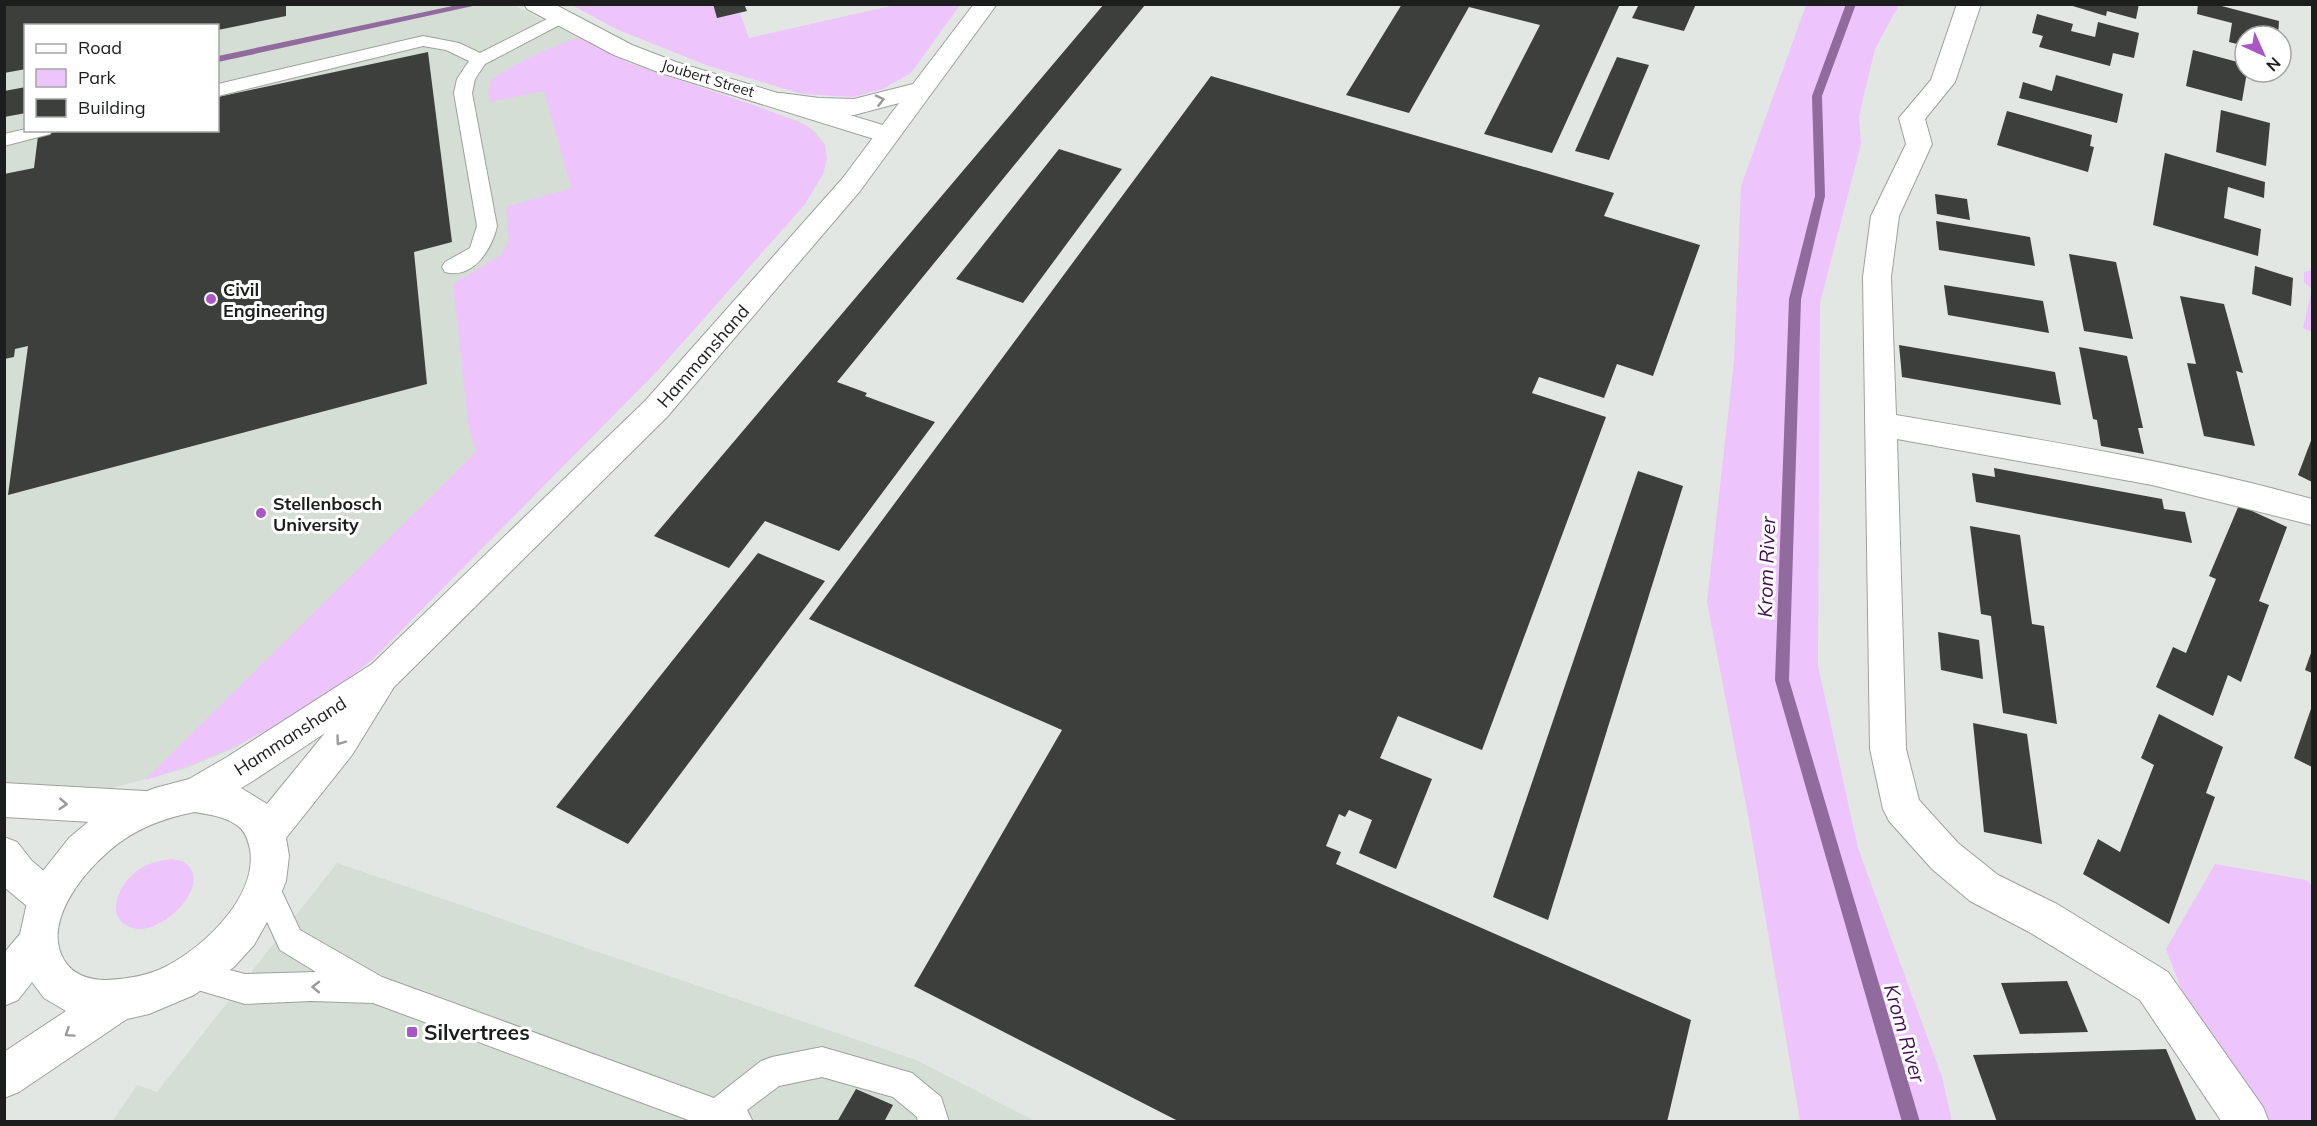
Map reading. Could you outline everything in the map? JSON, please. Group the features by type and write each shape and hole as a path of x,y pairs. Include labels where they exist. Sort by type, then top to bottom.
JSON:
{"street":[{"name":"Joubert Street","path":"535,4 623,50 667,67 887,135"},
{"name":"Hammanshand","path":"195,795 240,769 384,675 656,409 851,185 986,4"},
{"path":"1969,4 1943,82 1912,118 1919,144 1885,216 1876,277 1888,749 1902,808 1945,856 1984,888 2043,918 2154,986 2248,1122"},
{"path":"781,101 819,106 854,107 924,89"},
{"path":"1881,424 2157,473 2258,496 2313,512"},
{"name":"Hammanshand","path":"266,834 339,743 384,675"},
{"path":"195,795 219,796 240,804 256,816 266,834 271,855 265,887 244,926 220,953 191,975 155,993 118,1001 86,999 61,987 44,968 39,940 48,899 74,859 96,838 120,820 146,808 170,799 195,795"},
{"path":"4,800 146,808"},
{"path":"4,855 18,874 48,899"},
{"path":"4,986 39,940"},
{"path":"4,1077 118,1001"}],"lane":[{"path":"452,267 476,255 484,241 487,226 463,93 466,79 479,60 559,18"},
{"path":"219,90 423,41 453,45 479,60"},
{"path":"4,140 35,132"},
{"path":"265,887 290,940 374,989 728,1118 772,1072 822,1062 901,1084 930,1108 934,1122"},
{"path":"191,975 245,989 311,986 374,989"}],"shaded area":[{"name":"Stellenbosch University","path":"5,5 513,5 628,63 798,121 816,132 825,145 827,158 823,174 805,204 660,368 373,659 235,748 187,768 108,789 63,793 5,791"},
{"path":"337,863 916,1060 1035,1121 112,1122 137,1085 157,1092"}],"green space":[{"path":"572,5 713,5 718,17 740,13 749,38 895,5 960,5 911,73 883,89 853,97 801,94 706,65 616,29"},
{"path":"1806,5 1899,5 1875,49 1859,116 1861,144 1820,303 1818,666 1858,848 1942,1077 1952,1121 1800,1121 1749,821 1707,602 1734,361 1741,186"},
{"path":"579,38 629,63 808,126 825,145 827,158 823,174 805,204 660,368 373,659 320,698 265,731 207,758 145,780 476,452 468,423 453,284 501,255 509,241 506,207 571,188 544,91 490,102 488,92 491,80 512,67 545,50"},
{"path":"2312,270 2312,289 2304,282 2304,272"},
{"path":"2312,289 2312,332 2303,328"},
{"path":"171,859 184,862 192,871 193,882 181,906 170,917 145,929 133,928 124,924 116,910 119,893 124,885 130,877 145,866"},
{"path":"2215,864 2306,880 2312,885 2312,1121 2243,1121 2223,1098 2166,949"}],"building":[{"path":"4,4 286,4 286,16 219,30 219,24 24,24 24,69 4,73"},
{"path":"713,4 744,4 747,11 717,18"},
{"path":"1104,4 1145,5 837,382 867,393 865,396 935,422 839,551 765,521 729,568 654,536"},
{"path":"1402,4 1550,6 1620,4 1552,153 1484,134 1540,25 1469,7 1409,113 1346,95"},
{"path":"1639,4 1696,4 1684,31 1632,18"},
{"path":"2066,4 2139,4 2136,19 2107,11 2106,16"},
{"path":"2198,4 2214,4 2279,21 2279,24 2233,24 2233,43 2229,42 2232,23 2197,14"},
{"path":"2037,14 2073,24 2071,31 2095,37 2098,22 2139,33 2134,58 2113,53 2110,66 2039,47 2043,36 2032,33"},
{"path":"2193,50 2233,61 2233,84 2245,84 2242,101 2186,86"},
{"name":"Civil Engineering","path":"428,52 452,242 414,252 427,384 8,495 28,346 15,349 14,357 4,359 4,174 34,168 38,136 55,132 219,132 219,97"},
{"path":"1617,57 1649,65 1609,160 1575,151"},
{"path":"2056,75 2123,94 2117,123 2019,98 2023,82 2052,91"},
{"path":"1211,76 1614,193 1604,216 1700,245 1653,376 1617,364 1604,398 1539,377 1532,393 1606,417 1482,750 1398,716 1380,758 1432,779 1396,869 1359,853 1372,820 1349,810 1345,817 1339,814 1326,846 1341,852 1336,864 1691,1020 1667,1122 1180,1122 914,986 1062,730 809,619"},
{"path":"24,87 24,113 4,117 4,91"},
{"path":"2221,110 2270,123 2266,166 2216,152"},
{"path":"2007,111 2092,135 2090,146 2094,147 2088,172 1997,145"},
{"path":"1059,149 1122,169 1023,303 956,279"},
{"path":"2165,153 2265,182 2264,198 2228,187 2224,218 2261,229 2258,256 2153,225"},
{"path":"1935,194 1967,199 1970,220 1937,214"},
{"path":"1936,221 2030,237 2035,266 1939,250"},
{"path":"2069,254 2116,262 2133,339 2084,331"},
{"path":"2255,266 2293,278 2291,306 2252,294"},
{"path":"1944,285 2043,301 2049,333 1948,315"},
{"path":"2180,296 2224,304 2243,373 2236,371 2255,446 2204,436 2187,363 2196,364"},
{"path":"1899,345 2055,372 2061,405 1902,377"},
{"path":"2079,347 2127,356 2143,428 2138,428 2144,454 2101,446 2097,420 2093,419"},
{"path":"2312,438 2312,482 2298,475"},
{"path":"1994,468 2162,499 2164,509 2185,512 2192,543 1976,502 1972,473 1995,477"},
{"path":"1638,471 1683,486 1548,920 1493,897"},
{"path":"2239,505 2287,527 2259,601 2269,605 2241,682 2228,675 2213,716 2156,687 2173,647 2186,653 2216,579 2209,576"},
{"path":"1970,526 2020,535 2032,624 2044,626 2057,724 2003,713 1991,616 1981,614"},
{"path":"758,553 825,581 628,844 556,807"},
{"path":"1938,632 1979,640 1983,679 1941,670"},
{"path":"2312,650 2312,673 2305,670"},
{"path":"2312,706 2312,767 2294,758"},
{"path":"2159,714 2223,747 2206,793 2215,797 2169,924 2083,874 2098,839 2120,852 2154,765 2141,758"},
{"path":"1973,723 2027,734 2042,844 1984,832"},
{"path":"2067,981 2088,1032 2020,1034 2001,983"},
{"path":"2166,1049 2197,1122 1997,1122 1973,1055"},
{"path":"856,1089 893,1105 884,1122 837,1122"}],"waterway":[{"path":"219,59 478,4"},
{"name":"Krom River","path":"1851,4 1817,96 1820,196 1795,299 1782,680 1911,1122"}],"place":[{"name":"Civil Engineering","path":"211,299"},
{"name":"Stellenbosch University","path":"261,513"},
{"name":"Silvertrees","path":"412,1032"}]}
